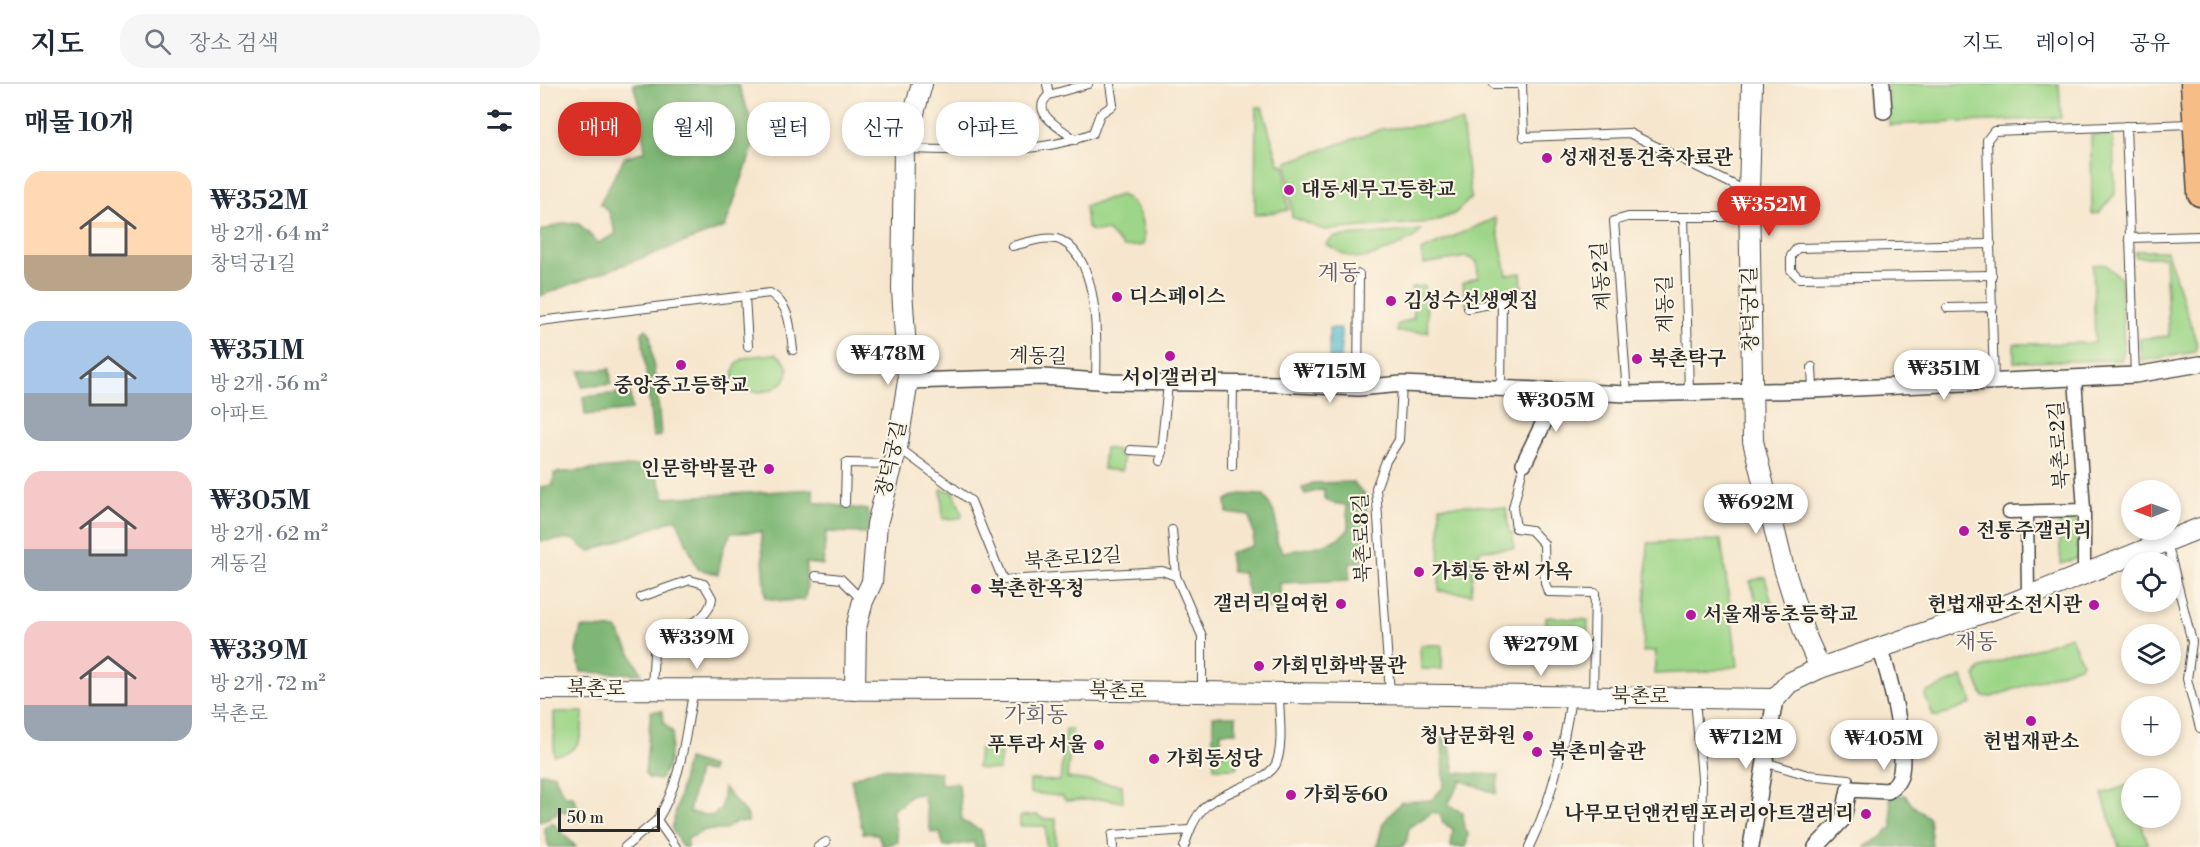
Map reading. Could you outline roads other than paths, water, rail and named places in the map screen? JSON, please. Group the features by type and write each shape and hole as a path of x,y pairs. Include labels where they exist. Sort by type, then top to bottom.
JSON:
{"main road":[{"path":"2193,84 2200,194"}],"street":[{"name":"창덕궁길","path":"917,102 922,84"},
{"name":"창덕궁1길","path":"1752,84 1749,192 1753,441 1783,566 1804,632 1820,668"},
{"path":"1882,84 1884,111"},
{"name":"창덕궁길","path":"855,690 856,628 863,601 872,582 877,524 895,456 908,381 902,290 904,156"},
{"path":"2134,375 2200,364"},
{"name":"계동길","path":"908,381 976,377 1358,388 1402,384 1628,393 1813,390 2134,375"},
{"name":"북촌로2길","path":"2075,378 2084,510 2085,575"},
{"path":"1524,463 1545,420 1550,391"},
{"name":"북촌로2길","path":"2009,512 2084,510"},
{"path":"2027,512 2028,596"},
{"path":"1751,847 1775,699 1789,683 1820,668 2085,575 2200,528"},
{"path":"1816,847 1843,819 1849,784 1888,791 1897,783 1901,773 1902,756 1889,673 1880,648"},
{"name":"북촌로","path":"540,688 1775,699"}],"lane":[{"path":"1047,84 1049,95"},
{"path":"1075,140 1044,117 1041,108 1042,100 1049,95 1088,84"},
{"path":"924,149 994,150 1075,140 1093,134 1100,114 1113,105 1110,84"},
{"path":"1494,84 1522,84 1524,137 1629,133 1749,192"},
{"path":"1994,382 1987,140 1990,134 1994,131 2194,124"},
{"path":"2126,126 2134,375"},
{"name":"계동2길","path":"1628,393 1614,220 1628,217 1750,217"},
{"name":"계동길","path":"1684,217 1689,391"},
{"path":"2129,238 2200,236"},
{"path":"1012,246 1048,239 1061,240 1072,250 1081,264 1092,289 1097,348 1096,380"},
{"path":"1991,244 1797,248 1791,256 1791,270 1799,278 1992,275"},
{"path":"1358,388 1359,274"},
{"path":"540,321 770,293 780,299 788,315 793,350"},
{"path":"745,296 748,346"},
{"path":"1468,308 1502,302 1501,388"},
{"path":"1947,308 1993,307"},
{"path":"1812,367 1813,390"},
{"path":"1232,466 1233,383"},
{"path":"1131,450 1161,456 1168,384"},
{"name":"북촌로8길","path":"1390,695 1376,488 1386,461 1399,440 1402,384"},
{"path":"845,504 846,463 895,456"},
{"name":"북촌로12길","path":"895,456 971,501 1003,580 1162,571 1176,576"},
{"path":"1524,463 1513,508 1516,528 1531,530 1544,544 1545,583 1548,592 1596,593 1593,696"},
{"path":"1172,530 1176,576 1202,636 1202,694"},
{"path":"2167,542 2192,642 2187,679 2200,728"},
{"path":"816,576 841,579 850,585 863,601"},
{"path":"641,597 690,580 704,584 712,598 709,612 702,618 655,635 652,689"},
{"path":"625,847 657,820 674,785 694,689"},
{"path":"1184,847 1190,830 1202,810 1220,796 1266,774 1275,766 1279,753 1279,694"},
{"path":"1529,847 1544,816 1562,752 1572,696"},
{"name":"북촌로","path":"1695,697 1702,778 1701,847"},
{"path":"1764,762 1849,784"},
{"path":"657,820 676,847"},
{"path":"1113,847 1112,835 1190,830"},
{"path":"818,847 826,842"}],"water":[{"path":"1329,328 1341,328 1341,358 1329,358"}],"place":[{"name":"성재전통건축자료관","path":"1547,158"},
{"name":"대동세무고등학교","path":"1289,190"},
{"name":"디스페이스","path":"1117,297"},
{"name":"김성수선생옛집","path":"1391,301"},
{"name":"서이갤러리","path":"1170,356"},
{"name":"북촌탁구","path":"1637,359"},
{"name":"중앙중고등학교","path":"681,365"},
{"name":"인문학박물관","path":"769,469"},
{"name":"전통주갤러리","path":"1964,531"},
{"name":"가회동 한씨 가옥","path":"1419,572"},
{"name":"북촌한옥청","path":"976,589"},
{"name":"갤러리일여헌","path":"1341,604"},
{"name":"헌법재판소전시관","path":"2094,605"},
{"name":"서울재동초등학교","path":"1691,615"},
{"name":"가회민화박물관","path":"1259,666"},
{"name":"헌법재판소","path":"2031,721"},
{"name":"청남문화원","path":"1528,736"},
{"name":"푸투라 서울","path":"1099,745"},
{"name":"북촌미술관","path":"1537,752"},
{"name":"가회동성당","path":"1154,759"},
{"name":"가회동60","path":"1291,795"},
{"name":"나무모던앤컨템포러리아트갤러리","path":"1866,814"}],"district":[{"name":"계동","path":"1339,273"},
{"name":"재동","path":"1976,642"},
{"name":"가회동","path":"1036,715"}]}
